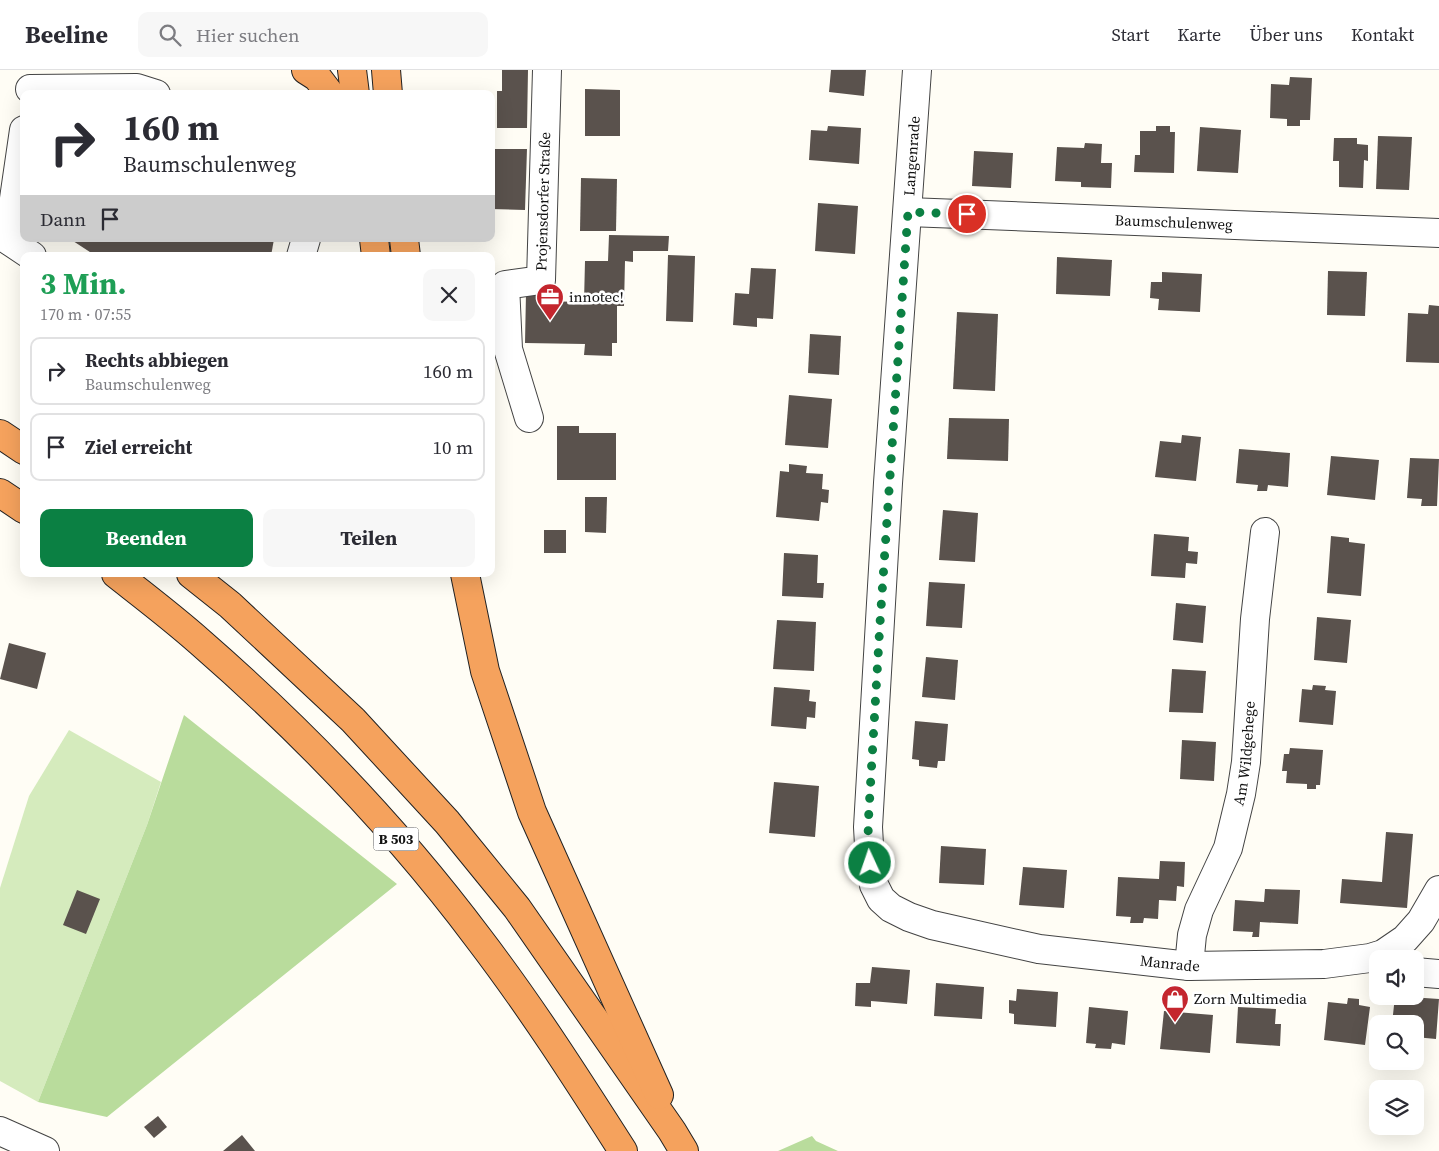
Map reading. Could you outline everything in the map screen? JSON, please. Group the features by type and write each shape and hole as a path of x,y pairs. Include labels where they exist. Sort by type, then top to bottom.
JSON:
{"highway":[{"path":"306,70 317,77 327,90"},
{"path":"352,70 354,90"},
{"path":"0,422 20,429"},
{"path":"0,434 20,447"},
{"path":"0,493 20,506"},
{"name":"B 503","path":"120,577 200,642 329,764 373,812 479,938 545,1030 623,1151"},
{"path":"195,577 230,605 352,720 447,822 517,908 678,1141"},
{"path":"466,577 485,671 532,812 654,1081 678,1141"}],"street":[{"name":"Projensdorfer Straße","path":"529,418 508,349 505,285 541,280 547,70"},
{"name":"Langenrade","path":"881,899 874,885 870,863 868,827 889,473 917,70"},
{"path":"28,84 137,88 143,90"},
{"path":"20,158 8,240 26,252"},
{"name":"Baumschulenweg","path":"908,212 1439,233"},
{"name":"Am Wildgehege","path":"1189,966 1192,935 1198,910 1228,848 1241,794 1246,762 1254,619 1265,532"},
{"name":"Manrade","path":"1389,950 1405,939 1421,921 1439,890"},
{"name":"Manrade","path":"881,899 891,908 909,917 942,928 1039,949 1189,966 1324,964 1369,960"},
{"path":"1424,973 1439,974"},
{"path":"0,1131 44,1151"}],"green space":[{"path":"184,715 397,884 107,1117 38,1102 147,825"},
{"path":"69,730 161,782 147,825 38,1102 0,1081 0,888 29,796"},
{"path":"812,1136 816,1141 838,1151 778,1151"}],"building":[{"path":"502,70 528,70 527,128 497,128 497,91 502,91"},
{"path":"831,70 866,70 864,96 829,92"},
{"path":"1290,77 1312,78 1310,120 1300,120 1300,126 1287,126 1287,119 1270,118 1271,84 1289,85"},
{"path":"585,89 620,90 620,136 585,136"},
{"path":"828,126 861,128 859,164 809,160 811,130 827,131"},
{"path":"1156,126 1170,126 1170,132 1175,132 1174,173 1134,172 1135,155 1140,155 1140,131 1156,131"},
{"path":"1200,127 1241,130 1238,173 1197,171"},
{"path":"1378,136 1412,137 1409,190 1376,189"},
{"path":"1334,138 1357,138 1357,144 1368,145 1368,161 1364,160 1363,188 1339,187 1339,161 1333,161"},
{"path":"1085,143 1102,144 1101,163 1112,163 1111,188 1081,187 1081,182 1055,181 1057,147 1084,148"},
{"path":"495,149 527,149 525,210 495,209"},
{"path":"974,151 1013,153 1011,188 972,186"},
{"path":"581,178 617,179 616,231 580,231"},
{"path":"818,203 858,206 855,254 815,251"},
{"path":"609,235 669,236 668,251 633,251 633,262 625,261 624,306 617,306 617,343 612,343 612,356 584,355 585,344 525,343 526,293 538,294 538,301 584,302 585,261 608,261"},
{"path":"75,242 273,242 272,252 90,252"},
{"path":"668,255 695,256 693,322 666,321"},
{"path":"1057,257 1112,260 1110,296 1056,294"},
{"path":"751,268 776,269 773,319 757,318 757,327 733,325 735,293 749,294"},
{"path":"1328,271 1367,272 1365,316 1327,315"},
{"path":"1162,272 1202,274 1200,312 1158,310 1159,299 1150,298 1151,282 1162,282"},
{"path":"1429,305 1439,306 1439,363 1406,362 1408,313 1428,314"},
{"path":"957,312 998,314 995,391 953,389"},
{"path":"810,334 841,336 839,375 808,373"},
{"path":"789,395 832,399 828,448 785,445"},
{"path":"949,418 1009,419 1008,461 947,459"},
{"path":"557,426 579,426 579,433 616,433 616,480 557,480"},
{"path":"1182,435 1201,437 1196,481 1155,477 1160,441 1181,443"},
{"path":"1239,449 1290,453 1288,487 1268,485 1267,491 1257,491 1258,485 1236,483"},
{"path":"1331,456 1379,460 1375,500 1327,495"},
{"path":"1410,458 1439,459 1437,506 1421,506 1422,499 1407,498"},
{"path":"789,464 807,466 806,473 823,474 822,489 829,490 828,503 821,502 819,521 776,517 780,471 789,472"},
{"path":"585,497 607,497 606,533 585,532"},
{"path":"943,510 978,513 975,562 939,560"},
{"path":"544,530 566,530 566,553 544,553"},
{"path":"1154,534 1189,537 1188,551 1198,552 1197,564 1186,563 1185,578 1151,576"},
{"path":"1331,536 1349,538 1349,542 1365,544 1361,596 1327,593"},
{"path":"784,553 818,555 817,583 824,583 823,598 782,596"},
{"path":"929,582 965,584 962,628 926,626"},
{"path":"1176,603 1206,606 1203,643 1173,640"},
{"path":"1317,617 1351,620 1347,663 1314,660"},
{"path":"777,620 816,622 814,671 773,669"},
{"path":"9,643 46,653 37,689 0,679"},
{"path":"926,657 958,660 955,700 922,697"},
{"path":"1172,669 1206,671 1203,713 1169,712"},
{"path":"1313,685 1326,686 1325,690 1336,691 1333,725 1299,722 1302,689 1312,690"},
{"path":"774,687 810,690 809,701 816,702 815,718 807,717 806,729 771,726"},
{"path":"915,721 948,724 945,761 938,761 937,768 919,766 919,760 912,759"},
{"path":"1182,740 1216,742 1214,781 1180,779"},
{"path":"1290,748 1323,750 1320,785 1316,785 1316,789 1307,789 1307,784 1286,783 1287,771 1282,771 1284,754 1289,754"},
{"path":"774,782 819,786 815,837 769,833"},
{"path":"1386,832 1413,834 1407,908 1340,903 1342,879 1382,882"},
{"path":"941,846 986,849 984,885 939,883"},
{"path":"1160,861 1185,862 1184,887 1177,886 1176,901 1159,900 1158,919 1144,918 1143,923 1130,923 1131,917 1116,916 1118,877 1159,879"},
{"path":"1023,867 1067,870 1064,908 1019,905"},
{"path":"1265,889 1300,890 1298,924 1260,922 1259,937 1252,937 1253,932 1233,931 1235,900 1264,902"},
{"path":"77,890 100,899 86,934 63,925"},
{"path":"872,967 910,970 907,1004 871,1001 871,1007 855,1006 856,983 870,983"},
{"path":"936,983 984,987 982,1019 934,1016"},
{"path":"1017,989 1058,992 1056,1027 1014,1024 1014,1014 1009,1013 1009,1000 1016,1001"},
{"path":"1348,998 1359,999 1359,1005 1370,1007 1365,1045 1324,1040 1328,1002 1347,1004"},
{"path":"1424,998 1439,999 1436,1039 1424,1038 1424,1015 1393,1015 1394,1005 1424,1005"},
{"path":"1089,1007 1128,1011 1125,1045 1112,1043 1111,1049 1095,1048 1096,1044 1086,1043"},
{"path":"1238,1007 1276,1009 1275,1024 1281,1024 1280,1046 1236,1043"},
{"path":"1164,1011 1213,1015 1210,1053 1160,1049"},
{"path":"158,1116 167,1127 154,1138 144,1127"},
{"path":"242,1135 255,1151 223,1151"}],"place":[{"name":"innotec!","path":"550,321"},
{"name":"Zorn Multimedia","path":"1175,1023"}],"route":[{"path":"870,863 868,827 888,483 908,212 967,214"}]}
